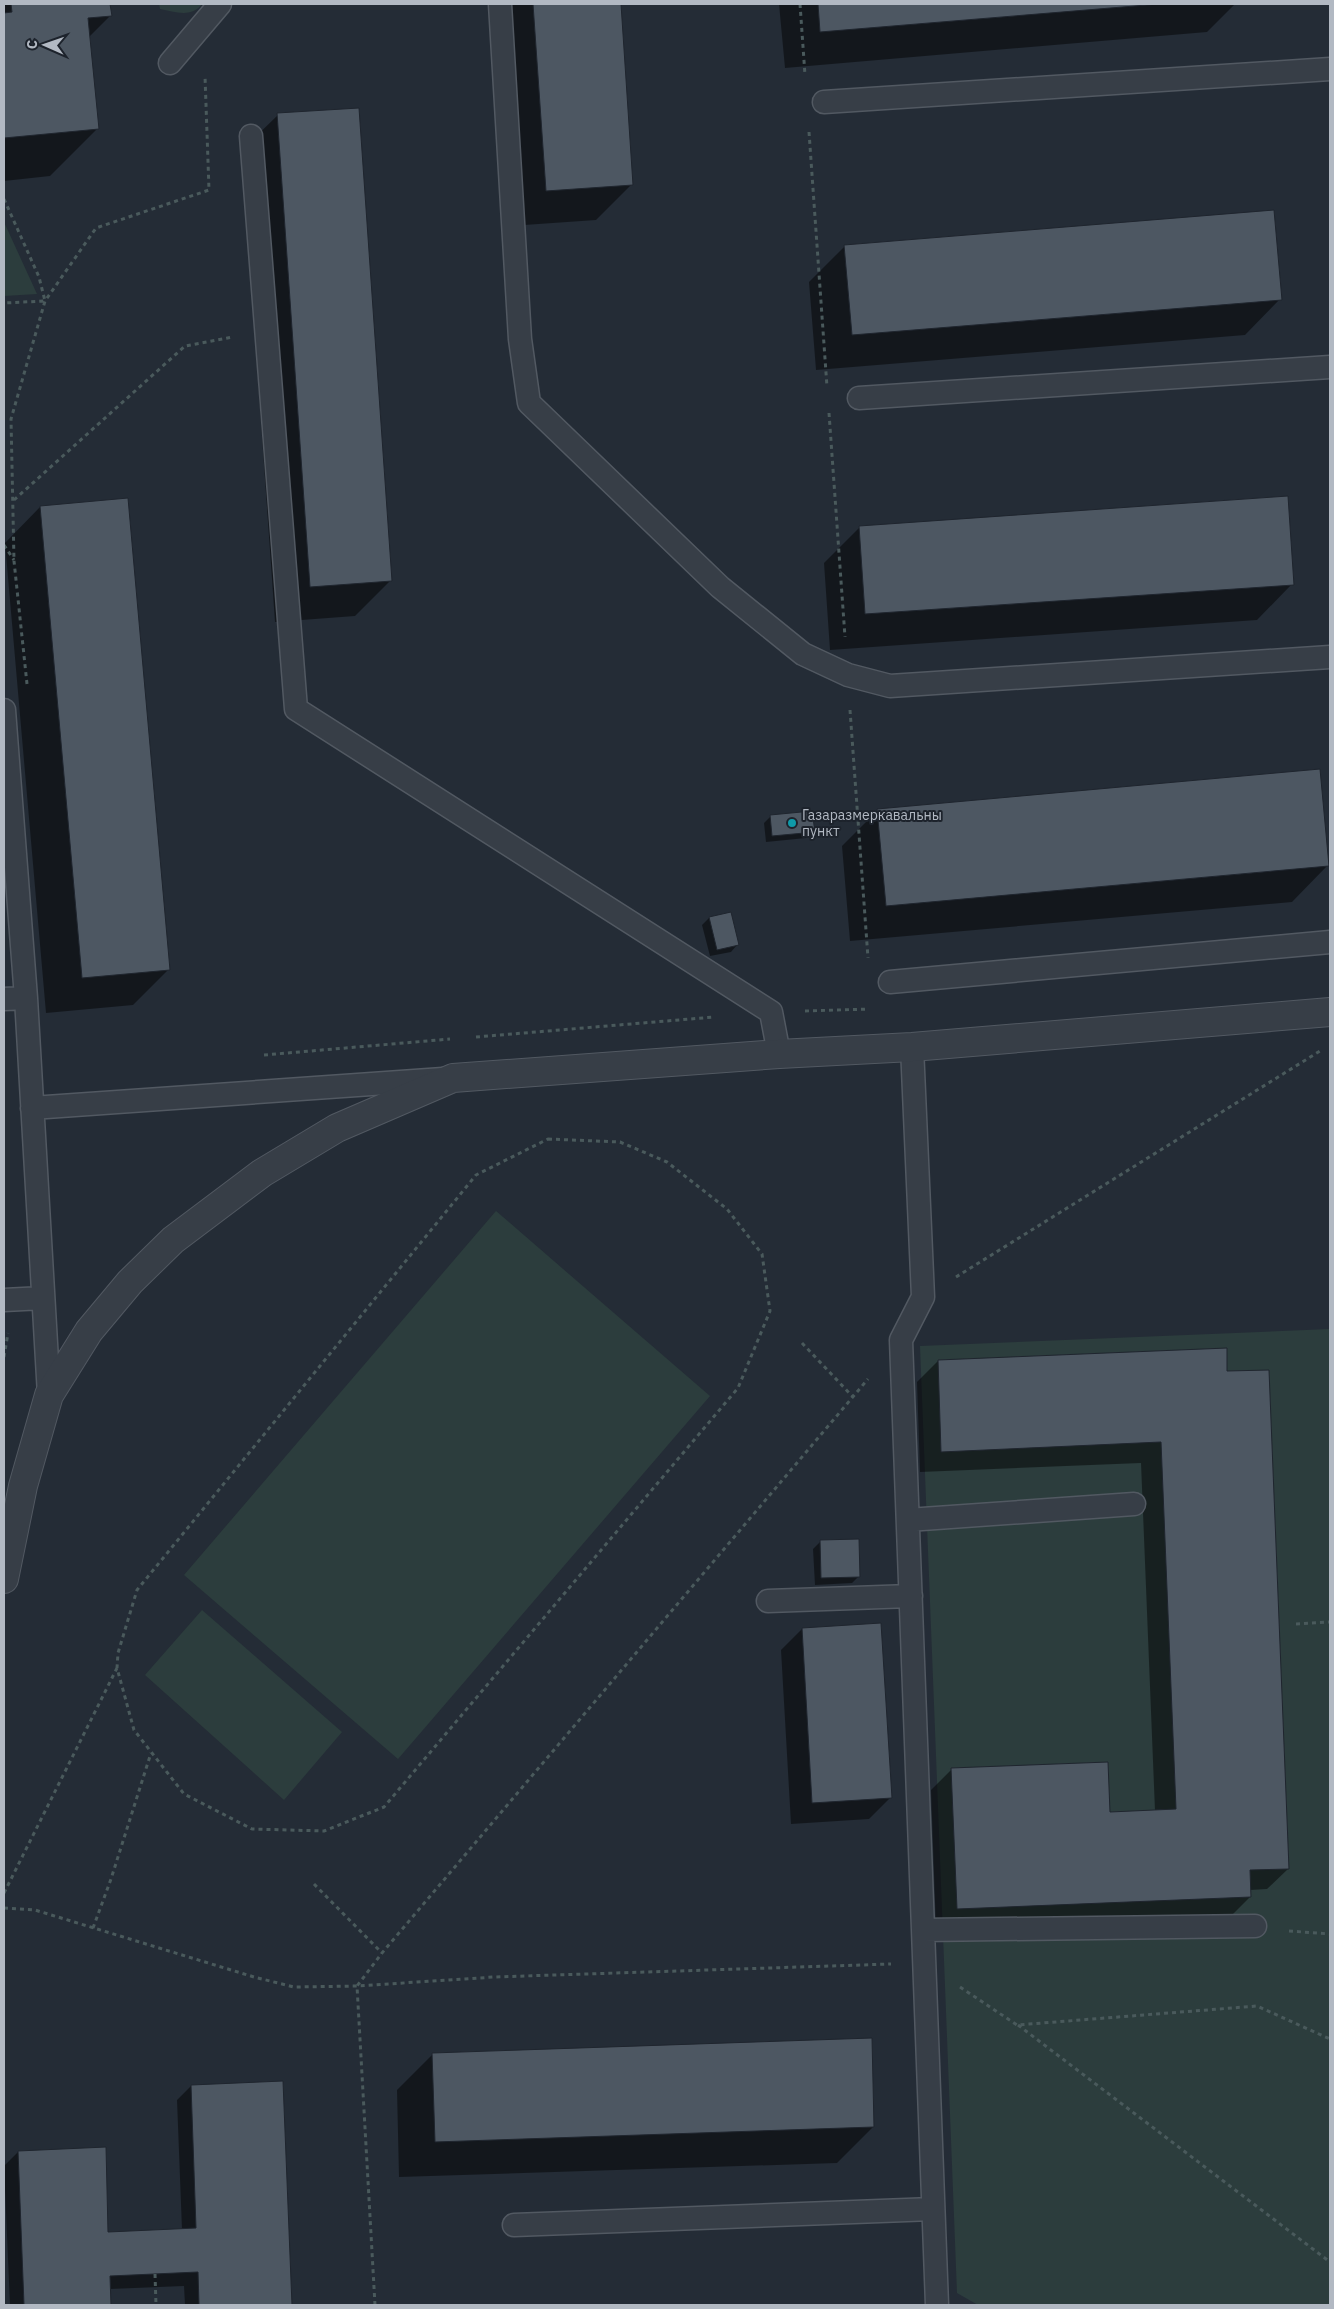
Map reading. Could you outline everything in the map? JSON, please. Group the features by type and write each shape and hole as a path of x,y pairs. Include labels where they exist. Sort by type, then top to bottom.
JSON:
{"street":[{"path":"4,1579 23,1486 49,1395 88,1331 130,1282 173,1240 262,1173 336,1128 453,1078 779,1054 912,1047 1330,1012"}],"lane":[{"path":"170,63 220,4"},
{"path":"500,4 520,339 529,403 720,587 803,654 848,674 890,686 1330,657"},
{"path":"824,102 1330,69"},
{"path":"251,136 296,709 771,1012 779,1054"},
{"path":"859,398 1330,367"},
{"path":"4,710 15,998 32,1108 49,1395"},
{"path":"890,982 1330,942"},
{"path":"912,1047 923,1297 901,1340 937,2305"},
{"path":"32,1108 453,1078"},
{"path":"4,1300 44,1298"},
{"path":"908,1520 1134,1504"},
{"path":"768,1601 911,1596"},
{"path":"923,1930 1255,1926"},
{"path":"514,2225 934,2209"}],"path":[{"path":"800,4 805,83"},
{"path":"808,123 827,389"},
{"path":"4,199 39,277 45,301 4,303"},
{"path":"13,500 186,346 266,332"},
{"path":"828,409 848,674"},
{"path":"4,545 14,561"},
{"path":"850,714 868,965"},
{"path":"871,1000 872,1008"},
{"path":"923,1297 1322,1050"},
{"path":"548,1139 620,1142 666,1162 727,1210 762,1254 770,1311 738,1388 384,1807 324,1831 252,1829 184,1794 134,1730 117,1668 118,1653 137,1590 476,1175 548,1139"},
{"path":"375,2305 357,1986 382,1953 901,1340"},
{"path":"802,1344 853,1397"},
{"path":"1296,1624 1330,1622"},
{"path":"4,1893 117,1668"},
{"path":"92,1928 111,1879 151,1753"},
{"path":"314,1884 382,1953"},
{"path":"4,1908 35,1910 294,1987 357,1986 494,1977 924,1962 1017,2025 1330,2262"},
{"path":"1307,1934 1330,1934"},
{"path":"1017,2025 1257,2006 1330,2040"},
{"path":"155,2274 156,2305"}],"shaded area":[{"path":"159,4 202,4 193,11 183,13 160,9"},
{"path":"4,222 37,294 4,296"},
{"path":"496,1211 710,1396 398,1759 184,1575"},
{"path":"1330,1329 1330,2305 978,2305 957,2293 920,1346"},
{"path":"202,1610 342,1732 284,1800 145,1675"}],"building":[{"path":"11,4 110,4 112,16 88,18 99,129 4,138 4,13 12,12"},
{"path":"533,4 621,4 633,185 546,191"},
{"path":"818,4 1159,4 820,32"},
{"path":"359,108 392,581 310,587 277,113"},
{"path":"1274,210 1282,300 852,335 844,245"},
{"path":"1288,496 1294,585 865,614 859,526"},
{"path":"128,498 170,970 82,978 40,506"},
{"path":"1320,769 1329,866 886,906 877,809"},
{"name":"Газаразмеркавальны пункт","path":"812,811 815,832 772,836 770,815"},
{"path":"731,912 739,945 717,950 709,917"},
{"path":"1227,1348 1227,1371 1269,1370 1289,1869 1250,1870 1251,1897 957,1909 951,1768 1108,1762 1110,1812 1176,1809 1161,1442 941,1452 938,1360"},
{"path":"859,1539 860,1577 821,1578 820,1540"},
{"path":"881,1623 892,1798 812,1803 802,1628"},
{"path":"872,2038 874,2127 435,2142 432,2053"},
{"path":"283,2081 292,2305 199,2305 198,2272 110,2276 111,2305 24,2305 18,2151 106,2147 108,2232 196,2228 191,2085"}],"place":[{"name":"Газаразмеркавальны пункт","path":"792,823"}]}
